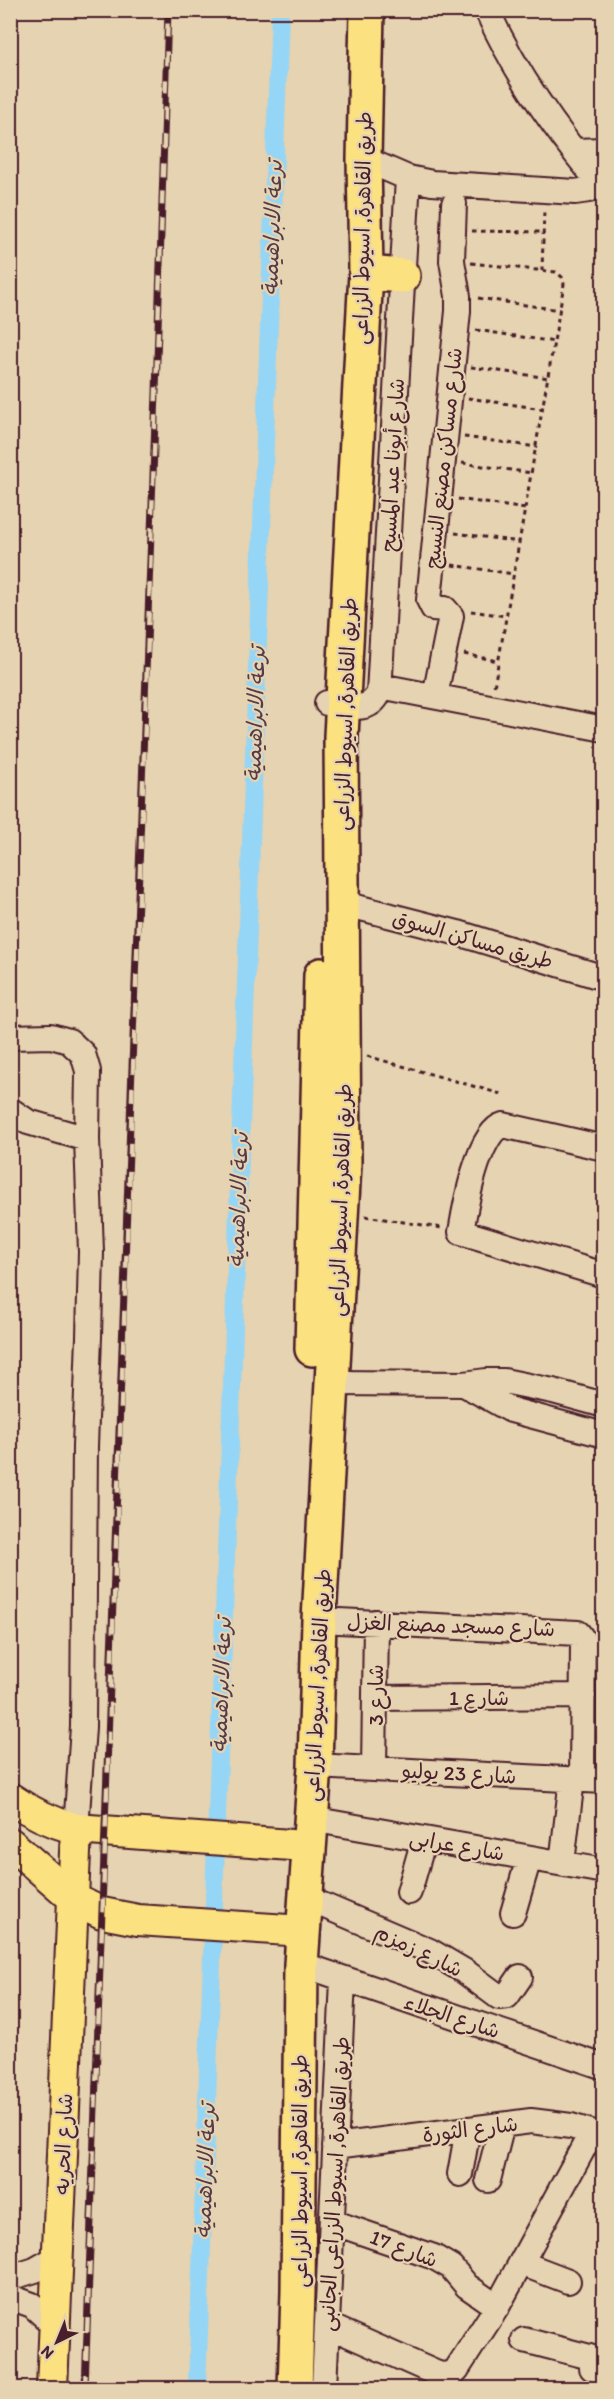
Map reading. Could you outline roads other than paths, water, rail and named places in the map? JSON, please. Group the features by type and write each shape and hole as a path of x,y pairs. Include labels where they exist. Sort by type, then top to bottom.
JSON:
{"highway":[{"name":"طريق القاهرة, اسيوط الزراعى","path":"342,573 351,10"},
{"name":"طريق القاهرة, اسيوط الزراعى","path":"277,2388 282,2135 288,2011 273,1929 291,1845 311,1388 335,705 342,573 366,273 364,159 367,10"},
{"path":"366,273 403,276"},
{"name":"طريق القاهرة, اسيوط الزراعى","path":"295,2388 301,1964 315,1766 319,1620 341,1212 344,1050 340,736 335,705"}],"main road":[{"path":"10,1798 35,1814 76,1829 291,1845"},
{"name":"شارع الحريه","path":"52,2388 76,1829"},
{"path":"10,1843 74,1899 102,1914 138,1920 273,1929"}],"street":[{"path":"364,159 408,178 432,183 575,192 601,185 548,116 517,68 487,10"},
{"path":"574,151 603,150"},
{"name":"شارع أبونا عبد المسيح","path":"380,686 408,178"},
{"name":"شارع مساكن مصنع النسيج","path":"435,696 451,616 448,611 433,608 429,602 458,296 452,261 454,204"},
{"path":"335,705 358,708 371,704 379,693 380,686 603,729"},
{"name":"طريق مساكن السوق","path":"341,903 458,933 603,978"},
{"path":"10,1037 51,1036 63,1039 76,1045 83,1053 88,1071 90,1337 85,1446 83,1727 76,1829"},
{"path":"10,1110 28,1122 87,1139"},
{"path":"603,1148 503,1125 496,1127 487,1138 471,1186 461,1232 603,1275"},
{"path":"332,1383 464,1384 504,1381 553,1391 603,1405"},
{"path":"464,1384 511,1410 603,1435"},
{"name":"شارع مسجد مصنع الغزل","path":"319,1620 574,1631 580,1635 583,1640 586,1780 562,1863"},
{"name":"شارع 3","path":"374,1768 376,1622"},
{"name":"شارع 1","path":"375,1698 583,1696"},
{"name":"شارع 23 يوليو","path":"315,1766 586,1780"},
{"name":"شارع عرابى","path":"311,1819 603,1871"},
{"path":"409,1892 424,1839"},
{"path":"513,1913 529,1858"},
{"name":"شارع زمزم","path":"306,1898 430,1951 464,1971 500,1997 507,1996 520,1977"},
{"name":"شارع الجلاء","path":"301,1964 603,2067"},
{"name":"طريق القاهرة, اسيوط الزراعى الجانبى","path":"324,2388 343,1980"},
{"name":"شارع الثورة","path":"335,2146 531,2121 550,2122 598,2134"},
{"path":"488,2180 502,2125"},
{"path":"460,2174 468,2129"},
{"path":"327,2325 440,2375 448,2376 458,2369 598,2134"},
{"name":"شارع 17","path":"332,2222 434,2257 451,2267 472,2290 497,2307"},
{"path":"10,2278 35,2270 58,2257"},
{"path":"520,2263 568,2281"},
{"path":"10,2297 32,2305 55,2326"},
{"path":"524,2340 590,2357 592,2368 603,2372"}],"waterway":[{"name":"ترعة الابراهيمية","path":"197,2388 280,10"}],"railway":[{"path":"85,2388 139,902 168,10"}]}
